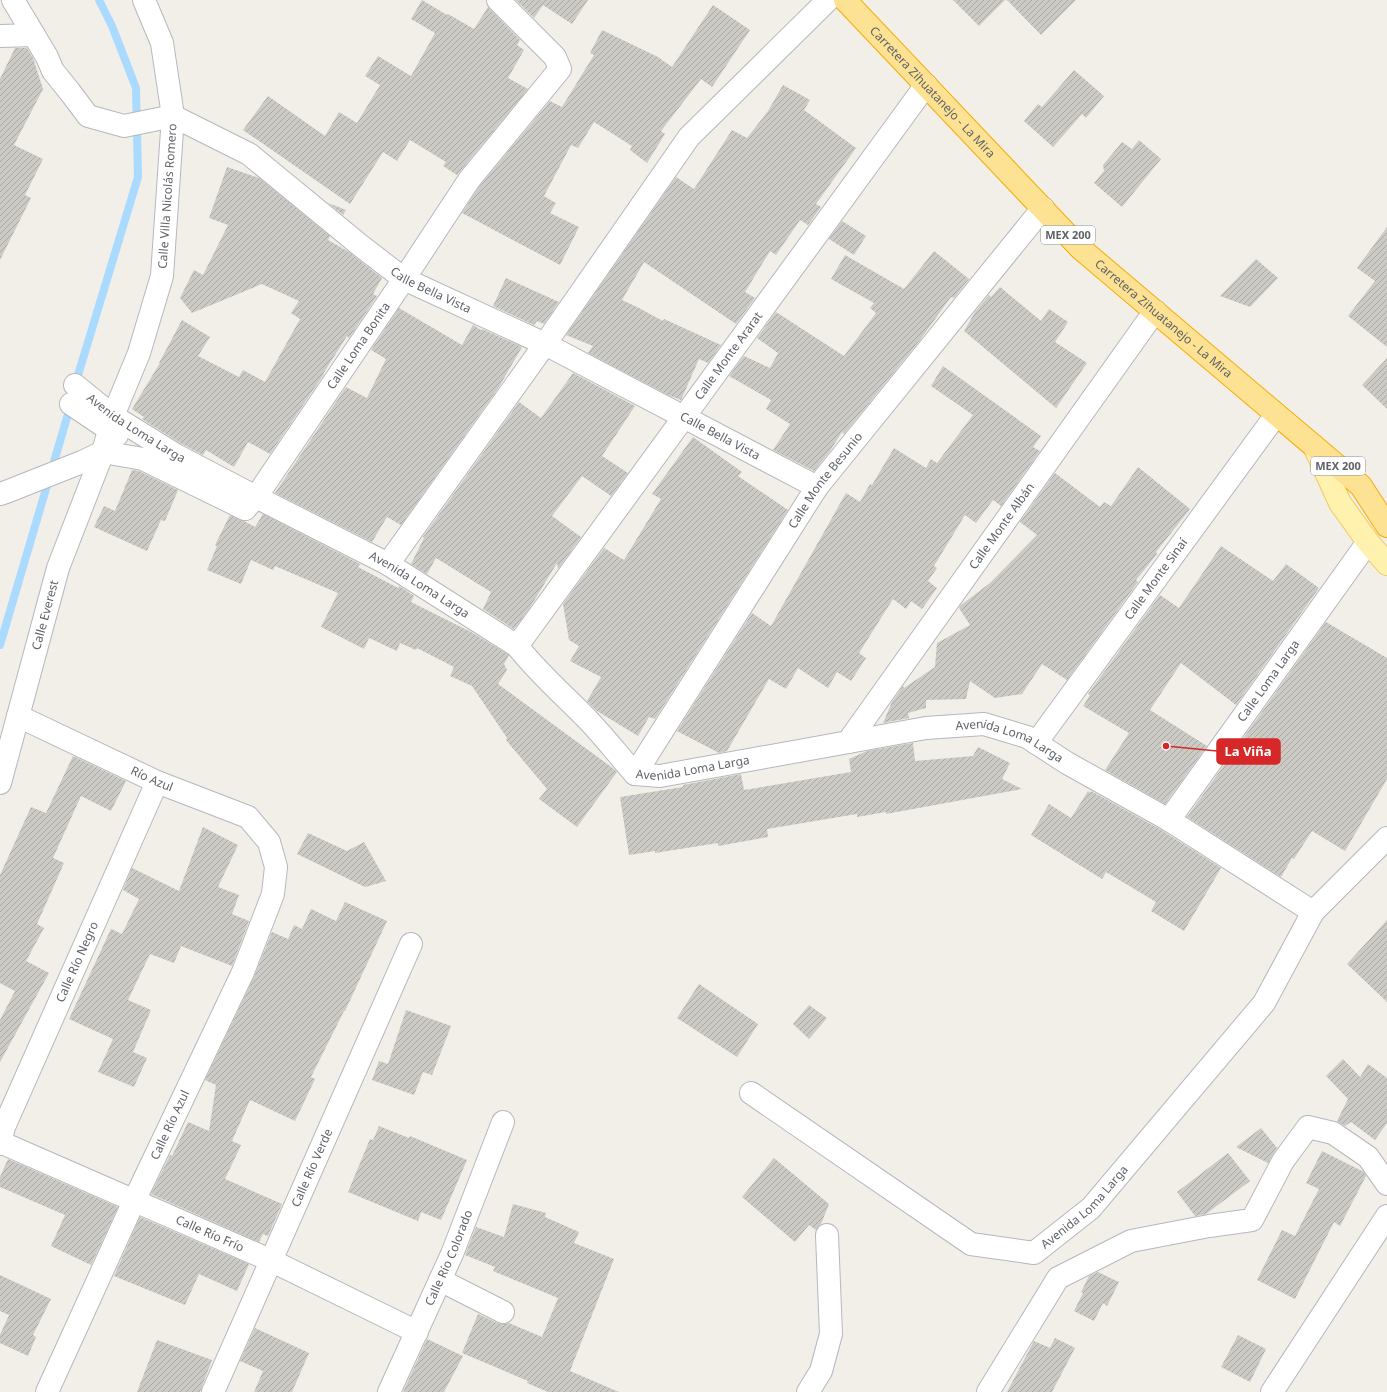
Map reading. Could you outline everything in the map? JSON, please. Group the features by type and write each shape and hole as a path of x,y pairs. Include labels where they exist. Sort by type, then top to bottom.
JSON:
{"highway":[{"name":"Carretera Zihuatanejo - La Mira","path":"845,0 1044,208 1080,248 1361,486"},
{"name":"MEX 200","path":"1361,486 1387,497"},
{"name":"MEX 200","path":"1361,486 1387,526"}],"main road":[{"path":"1314,446 1340,503 1368,542 1387,564"}],"street":[{"name":"Calle Villa Nicolás Romero","path":"13,0 47,57 53,71 88,116 124,126 173,116 162,276 139,353 111,423 103,452"},
{"path":"144,0 162,44 173,116"},
{"name":"Calle Loma Bonita","path":"250,503 404,279 469,180 560,69 556,57 498,0"},
{"path":"388,564 545,344 689,137 828,0"},
{"path":"0,36 34,35"},
{"name":"Calle Monte Ararat","path":"518,646 926,85"},
{"name":"Calle Bella Vista","path":"173,116 249,154 361,246 404,279 545,344 817,487"},
{"name":"Calle Monte Besunio","path":"635,774 817,487 1044,208"},
{"name":"Calle Monte Albán","path":"848,742 1155,311"},
{"name":"Avenida Loma Larga","path":"73,395 111,423 176,455 250,503"},
{"name":"Calle Monte Sinaí","path":"1036,743 1276,415"},
{"path":"3,493 82,462 103,452"},
{"name":"Avenida Loma Larga","path":"103,452 143,459 250,503 388,564 518,646 532,665 591,723 635,774 660,776 926,728 984,724 1028,737 1067,763 1169,820 1313,912"},
{"name":"Calle Everest","path":"0,783 58,568 103,452"},
{"name":"Calle Loma Larga","path":"1169,820 1368,542"},
{"name":"Río Azul","path":"18,716 157,782 248,817 268,842 272,854"},
{"name":"Calle Río Negro","path":"0,1143 4,1127 157,782"},
{"name":"Avenida Loma Larga","path":"751,1094 971,1244 1034,1253 1091,1208 1264,1003 1313,912 1387,838"},
{"name":"Calle Río Azul","path":"47,1392 134,1201 242,972 273,894 276,867 272,854"},
{"name":"Calle Río Verde","path":"213,1392 270,1260 411,944"},
{"name":"Calle Río Colorado","path":"389,1392 452,1254 502,1122"},
{"path":"988,1392 1058,1278 1131,1241 1209,1226 1252,1220 1283,1161 1308,1127 1333,1133 1368,1157 1387,1184"},
{"name":"Calle Río Frío","path":"0,1143 270,1260 417,1332"},
{"path":"1272,1392 1387,1216"},
{"path":"808,1392 821,1371 831,1334 827,1235"},
{"path":"440,1280 503,1312"}],"building":[{"path":"422,0 474,29 488,7 520,40 517,45 524,50 508,78 528,89 457,175 443,166 446,162 410,140 397,161 383,152 350,204 243,130 268,96 325,136 339,112 357,123 380,85 365,76 378,56 411,76 435,33 411,19"},
{"path":"516,0 588,0 572,24 543,5 534,18"},
{"path":"953,0 1005,0 979,26"},
{"path":"1007,0 1076,0 1041,35"},
{"path":"713,5 750,30 712,87 701,79 661,131 665,134 647,163 630,150 632,146 594,122 578,148 571,145 544,196 556,203 550,213 579,227 560,265 462,213 479,187 550,101 562,107 594,55 590,53 602,30 658,57 672,67"},
{"path":"15,48 27,48 33,58 43,89 14,145 43,159 25,195 31,198 0,260 0,79"},
{"path":"1074,70 1104,96 1086,118 1082,114 1053,147 1024,121 1038,104 1042,107"},
{"path":"783,85 810,100 804,110 856,148 816,204 821,207 808,225 800,220 776,255 770,251 745,292 755,298 736,324 644,262 622,300 663,321 664,319 721,345 708,363 699,359 681,400 668,395 588,353 593,346 566,335 676,177 694,189 732,130 747,138 768,111"},
{"path":"1139,140 1161,159 1122,207 1094,183 1104,171 1103,165 1122,142 1132,149"},
{"path":"227,167 259,178 330,236 328,240 349,252 382,278 373,294 377,296 349,338 347,336 324,374 270,454 248,442 234,467 206,450 203,455 182,444 142,419 144,417 132,409 160,363 182,320 210,337 198,356 239,377 243,370 265,382 300,319 291,313 299,301 262,284 192,313 180,298 194,270 203,275 228,225 209,218"},
{"path":"328,203 346,210 343,215"},
{"path":"842,221 866,236 854,255 829,239"},
{"path":"1387,227 1387,347 1348,316 1375,281 1357,268"},
{"path":"934,251 969,279 954,298 951,297 920,340 844,434 842,432 830,451 814,471 773,450 790,424 766,409 771,400 729,376 744,356 770,368 778,353 757,338 776,312 844,356 876,313 870,308 874,303 831,279 845,255 904,289"},
{"path":"1256,259 1278,278 1250,307 1220,296"},
{"path":"506,278 559,302 544,324 537,321 534,325 493,306"},
{"path":"1000,287 1041,321 1049,309 1068,322 1055,342 1087,363 1056,408 964,331 975,312 989,295 991,297"},
{"path":"399,308 462,345 473,325 481,330 482,329 522,347 499,387 401,525 387,517 372,542 275,493 346,387 367,398 386,359 371,350"},
{"path":"1387,358 1387,409 1362,385"},
{"path":"943,366 1041,436 1033,447 1040,451 1001,506 993,500 976,523 965,515 934,566 937,568 928,581 937,588 922,609 911,601 906,609 893,599 859,653 866,658 851,681 837,672 828,688 798,668 786,689 769,679 727,751 719,753 677,731 752,613 771,626 846,493 860,502 894,448 926,468 931,459 937,463 973,415 931,386"},
{"path":"573,373 635,406 602,456 628,473 611,496 582,476 552,516 581,537 558,569 557,563 529,609 514,629 483,609 491,592 436,558 427,574 411,564 424,538 423,537 519,402 541,418"},
{"path":"693,437 742,472 738,476 788,510 655,719 649,717 638,736 597,711 587,701 601,677 570,661 579,646 569,640 563,604 604,548 624,560 661,499 652,494"},
{"path":"1138,467 1190,509 1156,552 1157,554 1136,580 1138,582 1067,680 1042,664 1022,694 995,698 970,681 966,699 926,700 926,708 908,713 909,718 883,723 892,702 903,686 904,688 935,667 937,643 970,625 959,608 961,605 990,583 1037,535 1020,522 1055,473 1100,507 1104,502 1111,506"},
{"path":"132,470 139,471 178,490 165,521 161,520 147,551 94,527 104,506 115,511"},
{"path":"263,514 360,564 358,567 398,588 399,586 414,596 411,602 471,632 509,655 504,664 507,670 498,684 617,772 577,827 539,799 547,789 506,740 507,738 472,686 450,676 454,667 417,648 416,650 400,643 397,651 369,638 364,649 321,627 338,593 275,566 273,570 251,560 241,584 207,570 217,546 215,545 230,515 255,527"},
{"path":"1221,546 1273,581 1286,564 1319,588 1236,705 1181,663 1150,710 1207,746 1165,804 1105,770 1129,733 1083,706 1090,695 1088,694 1160,595 1179,608"},
{"path":"1326,622 1387,658 1387,779 1345,851 1312,831 1294,859 1292,858 1281,877 1187,817"},
{"path":"913,743 915,761 973,756 978,747 1010,763 1002,779 1022,789 886,814 886,812 857,817 857,814 767,829 768,837 718,846 718,843 655,853 655,851 629,855 620,797 683,787 683,785 741,774 744,790 851,772 849,759 867,751"},
{"path":"73,756 126,781 111,811 81,796 53,858 64,863 37,924 44,928 26,961 49,973 0,1062 0,1020 15,991 0,983 0,875 31,807 46,813"},
{"path":"1088,791 1090,793 1091,791 1163,831 1221,868 1184,931 1151,911 1156,902 1106,872 1102,879 1031,835 1049,804 1071,818"},
{"path":"203,827 238,845 218,887 239,895 232,914 249,921 232,966 181,946 174,963 150,954 128,1000 151,1010 133,1052 147,1058 134,1087 98,1072 113,1039 69,1019 111,929 122,934 139,899 123,890 132,868 179,891"},
{"path":"308,833 347,851 364,842 386,881 365,887 297,854"},
{"path":"345,902 387,921 345,1011 311,1077 315,1079 295,1121 250,1100 232,1141 241,1145 225,1179 282,1204 268,1236 263,1234 259,1242 151,1194 170,1155 172,1156 188,1122 209,1131 216,1085 205,1080 254,977 272,932 288,939 294,925 302,929 311,909 336,921"},
{"path":"1387,920 1387,1002 1347,964"},
{"path":"699,984 758,1024 737,1057 677,1018"},
{"path":"809,1005 827,1018 809,1039 793,1024"},
{"path":"406,1010 451,1026 432,1075 423,1072 414,1095 372,1080 379,1061 388,1064"},
{"path":"1343,1059 1360,1077 1368,1064 1387,1078 1387,1123 1375,1140 1351,1122 1345,1126 1337,1121 1348,1099 1326,1076"},
{"path":"379,1126 409,1138 410,1136 467,1160 441,1220 421,1212 418,1221 348,1192 370,1139 373,1140"},
{"path":"1261,1128 1277,1148 1268,1163 1236,1147"},
{"path":"1322,1151 1364,1172 1366,1176 1340,1226 1334,1222 1295,1299 1257,1280 1282,1230 1295,1236 1319,1189 1306,1183"},
{"path":"1228,1153 1250,1181 1206,1214 1195,1216 1177,1192"},
{"path":"774,1158 829,1204 821,1224 816,1230 809,1225 795,1242 742,1197"},
{"path":"8,1159 118,1207 91,1265 51,1246 65,1215 0,1187 0,1177"},
{"path":"513,1204 546,1213 545,1217 579,1232 574,1243 614,1259 570,1371 619,1392 548,1392 527,1383 528,1381 462,1353 478,1314 497,1323 509,1323 542,1337 558,1298 493,1271 495,1267 465,1255 476,1227 504,1237"},
{"path":"140,1217 249,1264 237,1291 199,1274 185,1305 114,1276"},
{"path":"1098,1272 1119,1282 1107,1306 1103,1303 1094,1321 1074,1311 1089,1276"},
{"path":"0,1275 51,1299 33,1335 36,1337 28,1356 0,1343 0,1335 9,1315 0,1311"},
{"path":"255,1328 309,1353 292,1392 254,1392 263,1371 240,1361"},
{"path":"1238,1335 1266,1349 1250,1382 1221,1367"},
{"path":"1055,1338 1075,1348 1052,1392 1007,1392 1034,1341 1050,1348"},
{"path":"427,1339 463,1356 444,1392 403,1392"},
{"path":"157,1340 212,1360 200,1392 137,1392"}],"waterway":[{"path":"75,385 138,177 136,88 112,26 99,0"},
{"path":"0,645 71,404"}],"place":[{"name":"La Viña","path":"1166,746"}]}
